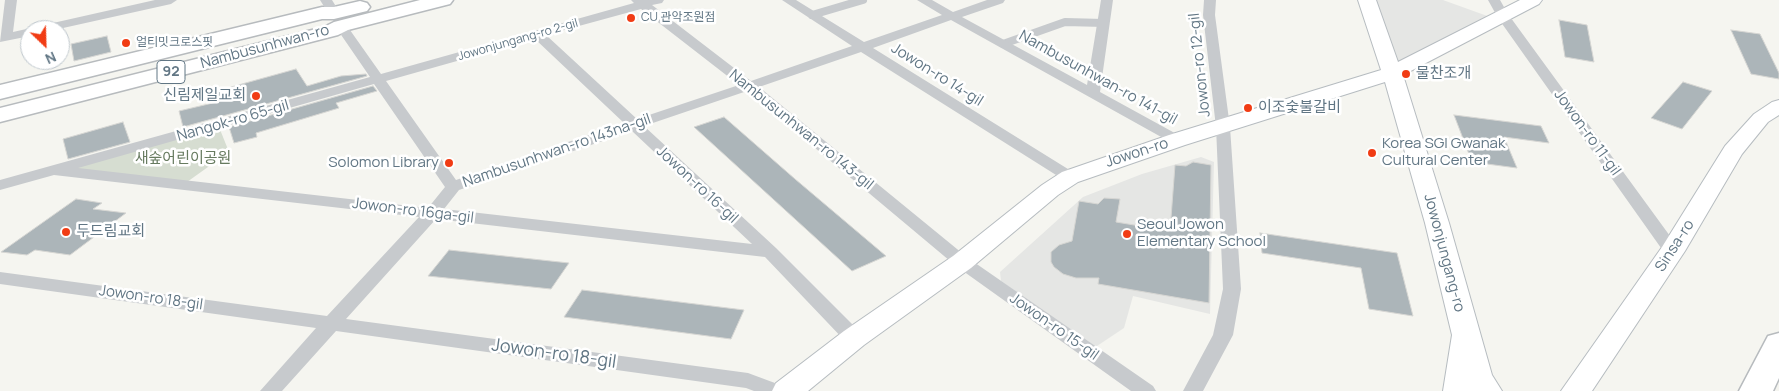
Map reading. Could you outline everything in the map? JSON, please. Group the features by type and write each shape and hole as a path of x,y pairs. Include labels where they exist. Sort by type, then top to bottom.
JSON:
{"main road":[{"name":"Nambusunhwan-ro","path":"0,115 321,34 334,13 388,0"},
{"name":"Nambusunhwan-ro","path":"0,92 322,13 443,0"},
{"path":"1756,391 1779,344"}],"street":[{"path":"11,0 3,38 20,34"},
{"path":"70,23 171,0"},
{"name":"Jowonjungang-ro 2-gil","path":"379,80 640,2 658,0"},
{"name":"Jowon-ro 14-gil","path":"788,0 1070,177"},
{"name":"Nambusunhwan-ro 141-gil","path":"923,0 1177,140"},
{"name":"Nambusunhwan-ro 143na-gil","path":"331,324 432,213 453,187 999,0"},
{"path":"1093,94 1107,0"},
{"name":"Jowon-ro 12-gil","path":"1193,391 1223,335 1232,289 1223,127 1210,15 1210,0"},
{"name":"Jowonjungang-ro","path":"1367,0 1392,73 1438,223 1464,332 1478,376 1486,391"},
{"name":"Jowon-ro","path":"787,391 854,338 962,262 1050,190 1070,177 1177,140 1392,73 1498,8 1533,0"},
{"name":"Nambusunhwan-ro 143-gil","path":"640,2 749,86 962,262"},
{"name":"Jowon-ro 11-gil","path":"1498,8 1672,251"},
{"path":"334,13 453,187"},
{"name":"Jowon-ro 16-gil","path":"538,34 770,252 854,338"},
{"name":"Nangok-ro 65-gil","path":"0,186 379,80"},
{"name":"Sinsa-ro","path":"1576,391 1672,251 1733,151 1761,118 1779,106"},
{"name":"Jowon-ro 16ga-gil","path":"55,170 770,252"},
{"name":"Jowon-ro 15-gil","path":"962,262 1146,391"},
{"name":"Jowon-ro 18-gil","path":"0,278 748,381 776,391"},
{"path":"270,391 331,324"},
{"path":"1458,391 1464,332"}],"lane":[{"path":"812,15 863,0"},
{"name":"Nambusunhwan-ro 141-gil","path":"1003,44 1065,22 1104,23"}],"shaded area":[{"path":"1372,0 1443,0 1490,17 1395,68"},
{"name":"Seoul Jowon Elementary School","path":"1201,157 1214,162 1210,314 1133,296 1124,328 1094,348 1001,281 1000,272 1083,197 1142,174"}],"green space":[{"name":"새숲어린이공원","path":"219,127 229,152 187,182 68,169"}],"building":[{"path":"1559,20 1587,25 1594,62 1565,57"},
{"path":"1731,30 1760,34 1779,73 1779,79 1751,74"},
{"path":"107,36 111,52 74,61 71,44"},
{"name":"신림제일교회","path":"296,69 307,86 341,76 366,74 367,76 183,127 179,111 217,102 213,92"},
{"path":"1683,82 1712,91 1682,129 1651,118"},
{"path":"373,86 377,91 336,103 339,108 256,133 257,137 234,143 229,127"},
{"path":"1454,115 1541,126 1549,143 1504,137 1517,168 1472,162"},
{"path":"724,117 886,256 852,271 694,127"},
{"path":"123,122 130,142 68,159 63,139"},
{"path":"1193,162 1211,165 1209,303 1098,284 1099,278 1076,278 1063,274 1054,267 1051,262 1051,252 1059,245 1072,241 1079,201 1098,204 1104,198 1120,199 1116,222 1170,231 1175,165 1186,166"},
{"name":"두드림교회","path":"76,199 102,203 93,209 126,213 70,255 35,250 27,255 1,252"},
{"path":"1260,233 1397,253 1413,316 1369,309 1361,268 1262,253"},
{"path":"449,250 569,263 551,289 428,276"},
{"path":"582,290 744,310 731,339 564,317"}],"place":[{"name":"CU 관악조원점","path":"631,18"},
{"name":"얼티밋크로스핏","path":"126,43"},
{"name":"물찬조개","path":"1406,74"},
{"name":"신림제일교회","path":"256,96"},
{"name":"이조숯불갈비","path":"1248,108"},
{"name":"Korea SGI Gwanak Cultural Center","path":"1372,153"},
{"name":"Solomon Library","path":"449,163"},
{"name":"두드림교회","path":"66,232"},
{"name":"Seoul Jowon Elementary School","path":"1127,234"}]}
